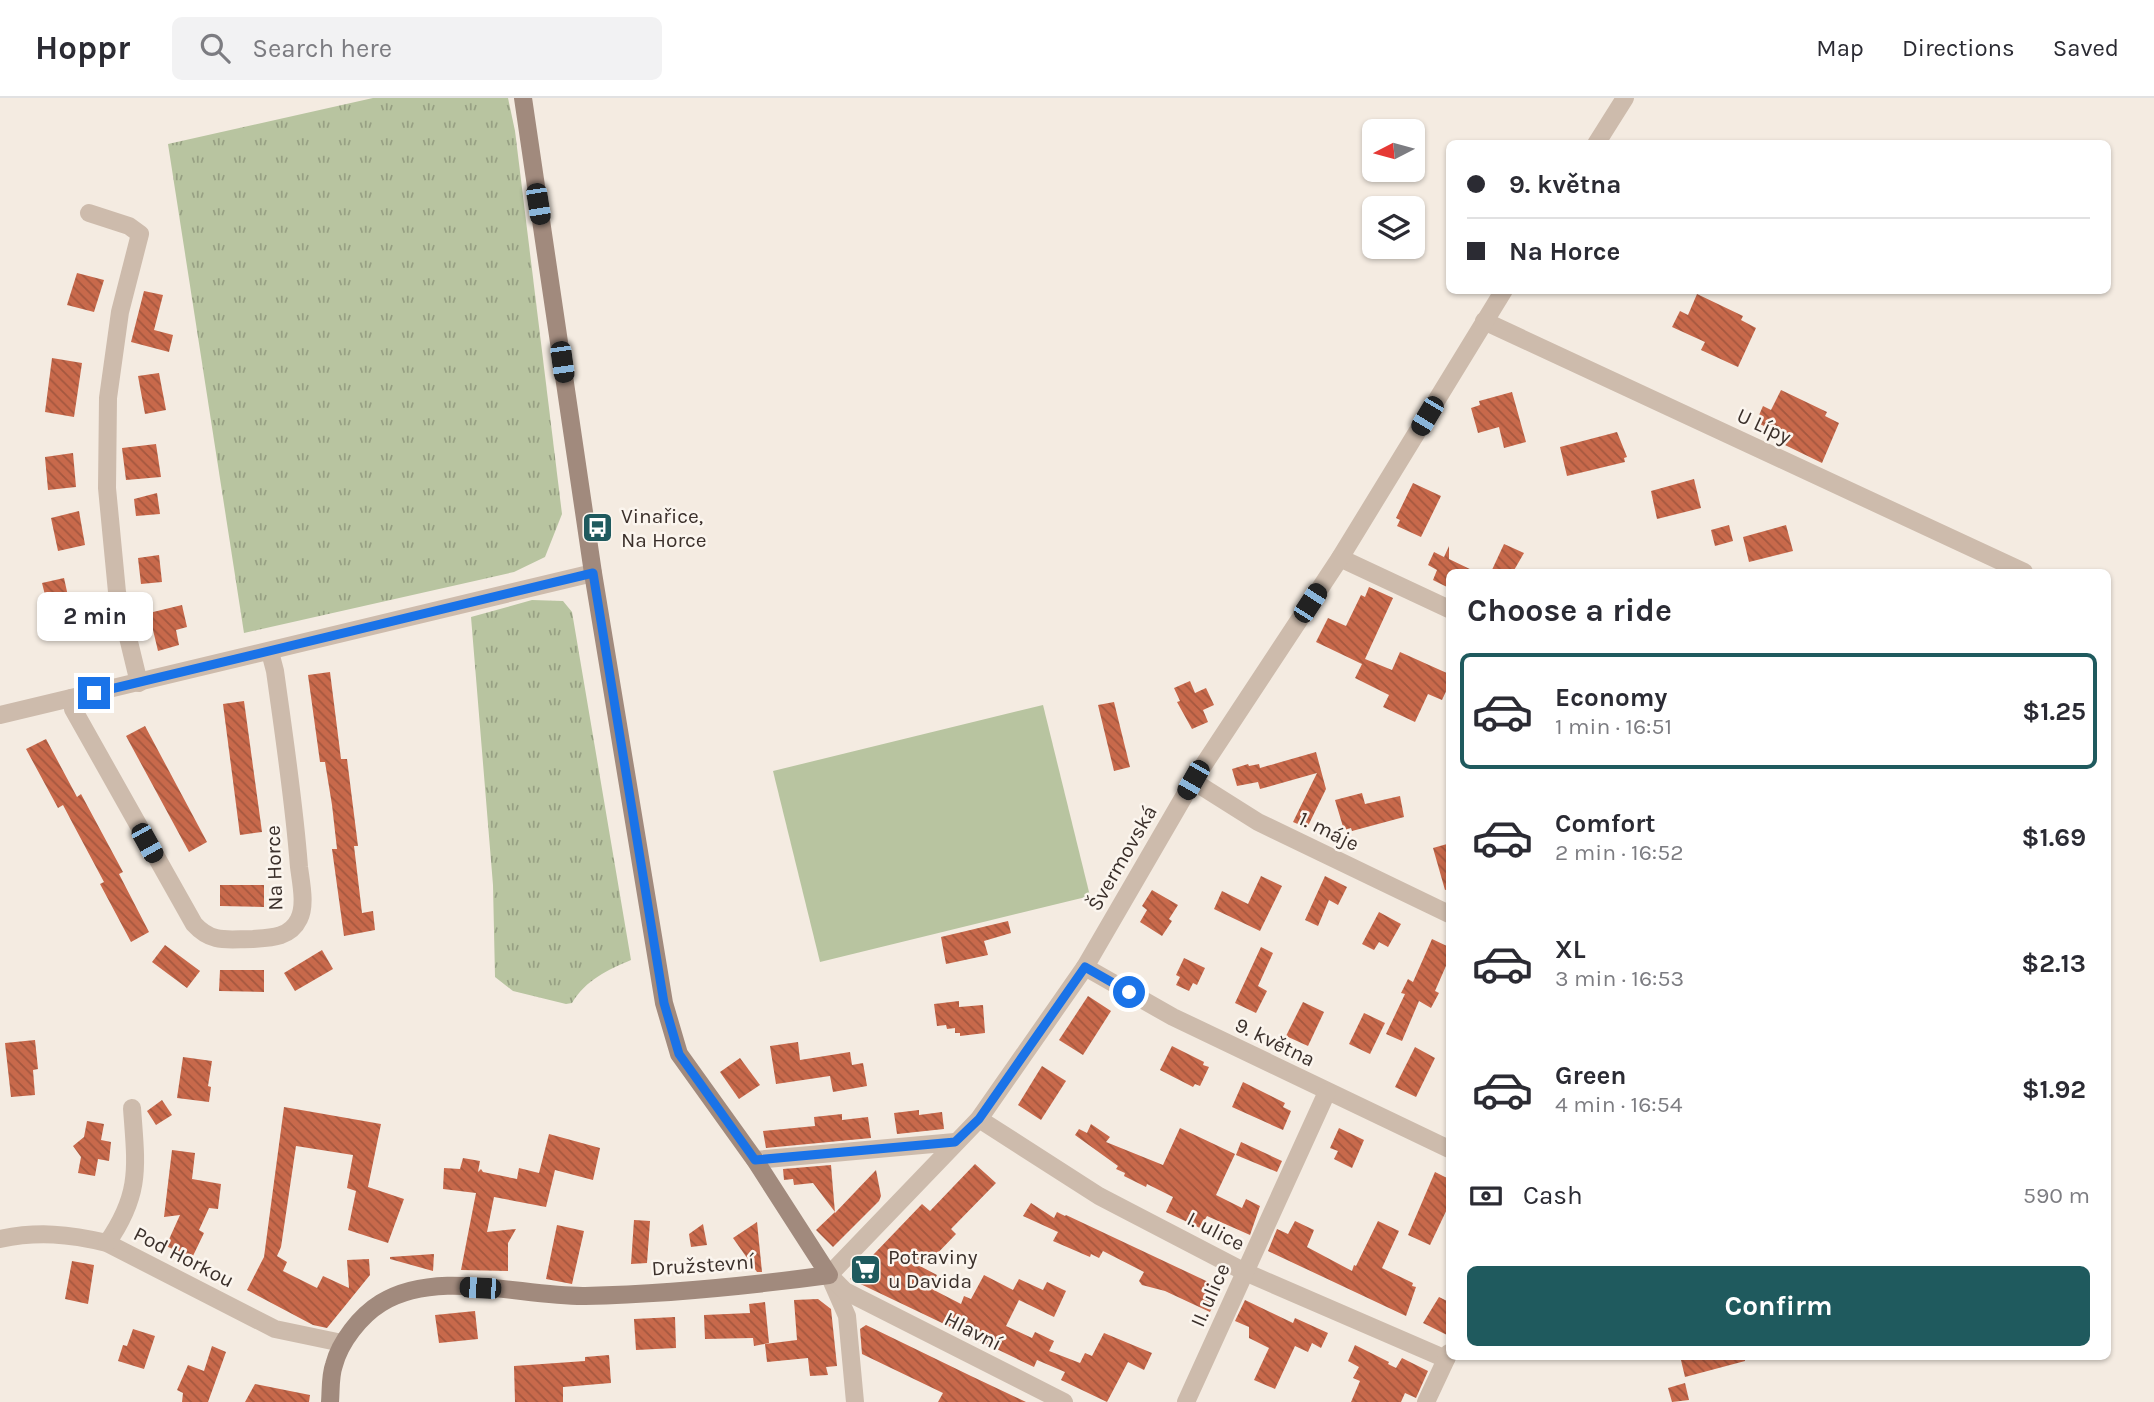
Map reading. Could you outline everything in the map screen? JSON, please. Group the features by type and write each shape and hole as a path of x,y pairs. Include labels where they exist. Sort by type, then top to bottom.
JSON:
{"main road":[{"path":"523,98 593,573 664,1003 679,1054 755,1160 829,1275"},
{"name":"Družstevní","path":"330,1402 333,1367 342,1343 370,1311 381,1303 408,1292 439,1286 583,1296 718,1289 829,1275"}],"street":[{"path":"1599,140 1625,98"},
{"path":"89,213 129,226 140,234 120,312 108,398 107,488 117,592 139,682"},
{"name":"Švermovská","path":"829,1275 979,1119 1085,967 1193,780 1340,558 1502,294"},
{"name":"U Lípy","path":"1485,321 2018,569"},
{"path":"1340,558 1446,608"},
{"path":"0,715 593,573"},
{"name":"Na Horce","path":"71,698 73,709 194,924 201,932 216,939 273,938 293,928 300,918 302,905 297,834 275,671 270,652"},
{"name":"1. máje","path":"1193,780 1258,822 1446,913"},
{"name":"9. května","path":"1085,967 1173,1017 1446,1148"},
{"name":"II. ulice","path":"1186,1402 1327,1092"},
{"path":"107,1244 120,1225 134,1188 137,1157 132,1108"},
{"name":"I. ulice","path":"979,1119 1099,1196 1245,1272 1446,1356"},
{"path":"755,1160 955,1142"},
{"name":"Pod Horkou","path":"0,1239 29,1233 77,1236 107,1244 275,1329 342,1343"},
{"path":"829,1275 847,1316 855,1402"},
{"name":"Hlavní","path":"829,1275 845,1291 1064,1402"},
{"path":"1426,1402 1446,1358"}],"green space":[{"path":"373,98 508,98 515,131 562,514 545,557 514,572 244,633 168,144"},
{"path":"532,600 563,601 572,612 631,960 598,977 584,988 572,1003 566,1004 513,991 495,977 493,885 471,617"},
{"path":"1043,705 1090,896 820,962 773,771"}],"building":[{"path":"77,273 104,280 94,312 67,305"},
{"path":"144,291 163,295 154,330 173,335 169,352 131,342"},
{"path":"1697,294 1743,316 1741,320 1756,328 1738,367 1701,350 1705,342 1672,327 1680,311 1688,315"},
{"path":"52,358 82,363 74,417 45,412"},
{"path":"159,373 166,410 145,414 138,376"},
{"path":"1781,390 1827,412 1825,416 1839,423 1822,463 1785,445 1788,438 1756,422 1763,406 1771,410"},
{"path":"1512,392 1526,442 1504,448 1499,427 1478,433 1471,408 1480,405 1479,401"},
{"path":"1617,432 1627,457 1624,458 1625,462 1567,476 1560,447"},
{"path":"156,444 161,477 126,480 122,448"},
{"path":"73,453 76,487 48,490 45,457"},
{"path":"1694,479 1701,508 1657,519 1651,491"},
{"path":"1413,483 1441,496 1421,537 1397,526 1400,520 1396,518"},
{"path":"157,493 160,514 136,516 134,499"},
{"path":"79,511 85,545 58,551 51,518"},
{"path":"1729,525 1733,541 1715,546 1711,530"},
{"path":"1786,525 1793,551 1749,562 1743,537"},
{"path":"1504,544 1524,553 1515,569 1492,569"},
{"path":"1449,546 1449,559 1470,569 1446,569 1446,586 1433,580 1437,570 1428,565 1434,552 1444,557"},
{"path":"159,555 162,582 141,584 138,558"},
{"path":"64,578 71,610 50,615 42,583"},
{"path":"1369,587 1393,598 1365,659 1392,670 1400,652 1446,673 1446,691 1442,700 1428,694 1415,722 1383,707 1389,695 1355,678 1362,664 1316,642 1328,618 1346,626 1361,595 1365,597"},
{"path":"182,605 187,627 176,630 179,645 158,651 149,613"},
{"path":"330,672 341,759 347,759 358,846 354,846 362,913 373,911 375,930 344,936 332,849 337,849 332,805 325,762 320,762 308,675"},
{"path":"1190,681 1195,693 1206,688 1214,705 1203,710 1208,722 1192,729 1177,702 1180,701 1174,688"},
{"path":"244,701 262,832 240,835 223,704"},
{"path":"1114,702 1130,767 1114,771 1098,705"},
{"path":"145,726 207,842 189,852 126,736"},
{"path":"46,739 77,797 81,794 123,872 119,874 149,932 131,942 100,884 104,882 63,805 58,808 26,749"},
{"path":"1316,752 1326,789 1307,828 1293,822 1317,773 1260,789 1258,782 1237,786 1232,769 1248,764 1259,764 1260,768"},
{"path":"1362,793 1365,804 1400,796 1404,817 1352,831 1351,828 1344,830 1335,800"},
{"path":"1446,844 1446,890 1445,890 1433,848"},
{"path":"1261,876 1282,886 1260,931 1214,909 1222,891 1248,904"},
{"path":"1325,876 1347,887 1338,905 1329,900 1318,926 1305,920"},
{"path":"220,885 264,885 264,907 220,906"},
{"path":"1152,890 1178,905 1162,936 1140,922 1147,910 1142,906"},
{"path":"1379,912 1401,924 1388,947 1379,942 1374,950 1362,944"},
{"path":"1008,921 1011,933 984,941 988,955 946,964 941,937"},
{"path":"1432,939 1446,946 1446,966 1435,991 1439,993 1431,1008 1419,1001 1402,1041 1386,1034 1405,994 1401,993 1408,979 1413,982"},
{"path":"165,945 200,971 187,988 152,962"},
{"path":"1261,947 1273,953 1258,986 1267,991 1256,1013 1235,1003"},
{"path":"322,950 333,969 295,991 284,973"},
{"path":"1184,958 1205,968 1197,985 1193,983 1189,991 1176,985 1180,977 1176,975"},
{"path":"220,970 264,970 264,992 219,991"},
{"path":"1088,996 1111,1011 1083,1055 1059,1040"},
{"path":"959,1001 959,1007 983,1005 985,1033 960,1036 960,1033 955,1033 955,1028 937,1026 934,1004"},
{"path":"1303,1002 1324,1012 1308,1046 1286,1036"},
{"path":"1364,1013 1385,1023 1370,1054 1349,1044"},
{"path":"35,1040 38,1069 33,1070 35,1095 11,1097 5,1043"},
{"path":"798,1042 800,1060 850,1052 852,1065 863,1063 867,1086 833,1092 830,1076 776,1084 770,1046"},
{"path":"1172,1046 1209,1067 1200,1086 1195,1084 1193,1087 1160,1070"},
{"path":"1415,1047 1435,1058 1416,1097 1395,1087"},
{"path":"183,1057 212,1061 208,1086 211,1087 209,1102 177,1098"},
{"path":"740,1058 760,1085 739,1099 720,1072"},
{"path":"1042,1066 1066,1081 1041,1120 1018,1105"},
{"path":"1243,1082 1285,1103 1283,1107 1291,1111 1283,1130 1232,1107"},
{"path":"162,1100 172,1115 156,1125 147,1111"},
{"path":"284,1107 381,1124 368,1187 404,1199 388,1243 348,1230 356,1191 347,1188 353,1155 296,1146 281,1247 277,1256 287,1262 283,1271 317,1288 323,1276 349,1288 347,1260 369,1259 370,1275 327,1328 313,1325 247,1290 264,1257"},
{"path":"919,1110 919,1115 942,1112 944,1129 897,1134 894,1113"},
{"path":"842,1114 842,1120 868,1117 871,1138 766,1148 763,1131 815,1126 814,1117"},
{"path":"87,1121 104,1124 101,1140 111,1142 109,1161 98,1159 95,1176 78,1173 81,1157 73,1146 84,1137"},
{"path":"1091,1124 1110,1137 1106,1142 1163,1165 1180,1128 1235,1154 1216,1195 1242,1208 1246,1199 1260,1206 1250,1235 1207,1216 1200,1228 1166,1212 1173,1197 1124,1176 1125,1173 1116,1169 1118,1166 1075,1135 1079,1129 1087,1133"},
{"path":"1339,1128 1364,1140 1352,1168 1334,1159 1338,1151 1330,1148"},
{"path":"549,1134 600,1148 593,1180 555,1170 546,1207 494,1197 487,1232 516,1229 508,1243 508,1271 461,1270 476,1193 443,1189 444,1168 460,1169 463,1158 480,1161 478,1172 481,1169 483,1172 517,1179 519,1168 539,1173"},
{"path":"1241,1142 1282,1161 1277,1172 1236,1155"},
{"path":"172,1150 195,1153 192,1179 221,1184 218,1209 209,1208 199,1230 204,1233 192,1258 166,1246 180,1215 164,1217"},
{"path":"975,1164 996,1183 951,1229 956,1234 932,1259 916,1264 937,1275 930,1288 961,1304 964,1296 971,1299 984,1275 1013,1290 1019,1279 1043,1290 1047,1282 1066,1291 1054,1317 1019,1300 1006,1326 1032,1338 1035,1332 1054,1341 1049,1351 1080,1363 1085,1353 1092,1356 1104,1333 1152,1353 1144,1370 1128,1362 1107,1402 1061,1380 1065,1372 1037,1360 1034,1367 850,1279 922,1204 930,1211"},
{"path":"831,1165 835,1212 813,1183 794,1185 793,1179 784,1180 783,1169"},
{"path":"876,1170 881,1196 879,1201 833,1247 816,1230"},
{"path":"1435,1172 1446,1178 1446,1211 1430,1245 1408,1235"},
{"path":"1031,1203 1054,1218 1057,1212 1066,1215 1219,1287 1210,1312 1165,1291 1142,1285 1139,1281 1144,1272 1103,1251 1099,1258 1091,1254 1090,1257 1053,1241 1058,1232 1023,1216"},
{"path":"634,1220 650,1221 647,1263 631,1264"},
{"path":"1295,1221 1314,1230 1307,1247 1352,1271 1378,1221 1399,1231 1382,1268 1416,1287 1406,1316 1268,1251 1277,1229 1288,1234"},
{"path":"757,1222 762,1272 757,1272 733,1238"},
{"path":"703,1224 707,1245 691,1247 689,1234"},
{"path":"557,1225 584,1231 572,1284 546,1279"},
{"path":"434,1254 433,1271 390,1259 390,1257"},
{"path":"72,1261 94,1265 88,1304 65,1299"},
{"path":"1439,1297 1446,1300 1446,1334 1423,1323"},
{"path":"818,1299 831,1309 837,1366 826,1367 828,1375 810,1376 808,1358 767,1362 765,1344 797,1340 794,1300"},
{"path":"1245,1300 1293,1323 1295,1318 1328,1333 1321,1348 1312,1343 1308,1352 1295,1346 1275,1389 1254,1380 1269,1348 1249,1338 1249,1327 1235,1321"},
{"path":"765,1302 769,1343 754,1346 753,1338 705,1339 704,1315 750,1313 749,1304"},
{"path":"475,1311 478,1339 439,1343 435,1315"},
{"path":"675,1317 676,1348 636,1350 634,1319"},
{"path":"866,1325 1026,1402 938,1402 943,1393 862,1354 860,1329"},
{"path":"133,1329 155,1336 144,1369 118,1361 123,1345 127,1346"},
{"path":"1355,1345 1396,1368 1402,1358 1428,1371 1416,1398 1405,1393 1401,1402 1351,1402 1360,1381 1353,1378 1359,1367 1348,1361"},
{"path":"212,1346 226,1352 208,1402 182,1402 183,1393 177,1390 188,1365 204,1371"},
{"path":"609,1355 611,1383 563,1387 563,1402 515,1402 514,1366 585,1361 585,1357"},
{"path":"1681,1360 1745,1360 1745,1361 1685,1377"},
{"path":"1685,1383 1689,1400 1672,1402 1668,1388"},
{"path":"255,1384 310,1395 309,1402 245,1402"}],"place":[{"name":"Vinařice, Na Horce","path":"598,528"},
{"name":"Potraviny u Davida","path":"865,1269"}],"route":[{"path":"94,693 593,573 664,1003 679,1054 755,1160 955,1142 979,1119 1085,967 1129,992"}]}
